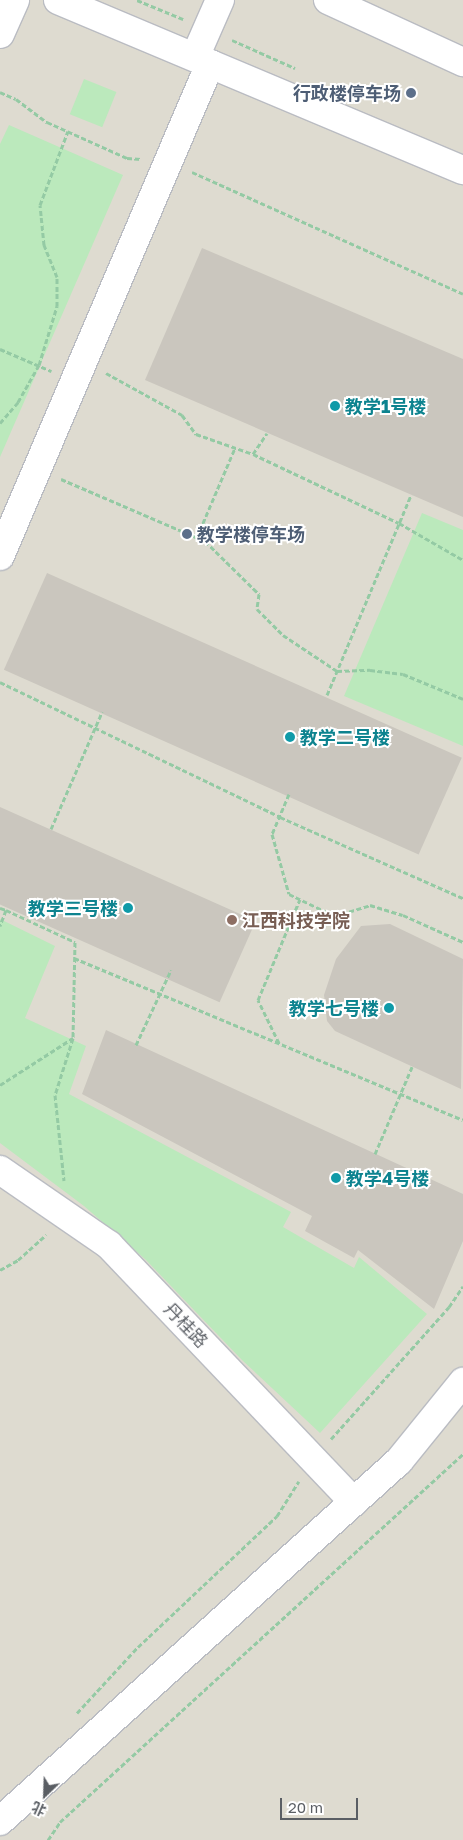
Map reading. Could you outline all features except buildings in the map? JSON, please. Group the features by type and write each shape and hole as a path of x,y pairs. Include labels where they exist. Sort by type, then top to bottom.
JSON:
{"street":[{"path":"0,34 15,0"},
{"path":"58,0 463,170"},
{"path":"0,556 168,161 202,61 220,0"},
{"path":"328,0 463,62"},
{"name":"丹桂路","path":"0,1170 109,1244 354,1502"},
{"path":"0,1821 399,1461 463,1382"}],"path":[{"path":"0,92 16,98 47,122 127,158 168,161 463,294"},
{"path":"0,423 18,402 39,365 57,306 57,277 44,245 40,205 68,131"},
{"path":"0,349 39,365 79,371 182,415 196,434 253,454 400,523 463,560"},
{"path":"253,454 267,433"},
{"path":"197,537 235,448"},
{"path":"37,468 205,541 259,594 257,609 282,635 337,671 370,670 403,674 463,699"},
{"path":"327,695 411,495"},
{"path":"0,682 96,726 143,751 280,817 463,898"},
{"path":"51,829 102,712"},
{"path":"289,794 272,834 289,894 335,916 370,905 403,915 463,942"},
{"path":"280,1043 258,1000 300,899"},
{"path":"0,908 74,942 73,1038 55,1095 67,1216 18,1260 0,1270"},
{"path":"0,926 6,910"},
{"path":"74,958 463,1120"},
{"path":"136,1045 170,970"},
{"path":"0,1085 73,1038"},
{"path":"375,1154 412,1066"},
{"path":"72,1718 138,1647 277,1516 313,1459 449,1307 463,1286"},
{"path":"48,1840 60,1822 463,1454"}],"shaded area":[{"name":"江西科技学院","path":"0,0 463,0 463,1840 0,1840"}],"green space":[{"path":"84,79 116,92 102,127 70,114"},
{"path":"9,125 123,175 0,457 0,144"},
{"path":"422,513 463,530 463,746 344,696"},
{"path":"0,919 55,946 25,1018 86,1046 69,1094 291,1212 283,1227 354,1268 359,1257 427,1314 320,1433 242,1360 146,1260 84,1206 0,1143"}],"place":[{"name":"行政楼停车场","path":"411,93"},
{"name":"教学1号楼","path":"335,406"},
{"name":"教学楼停车场","path":"187,534"},
{"name":"教学二号楼","path":"290,737"},
{"name":"教学三号楼","path":"128,908"},
{"name":"江西科技学院","path":"232,920"},
{"name":"教学七号楼","path":"389,1008"},
{"name":"教学4号楼","path":"336,1178"}]}
